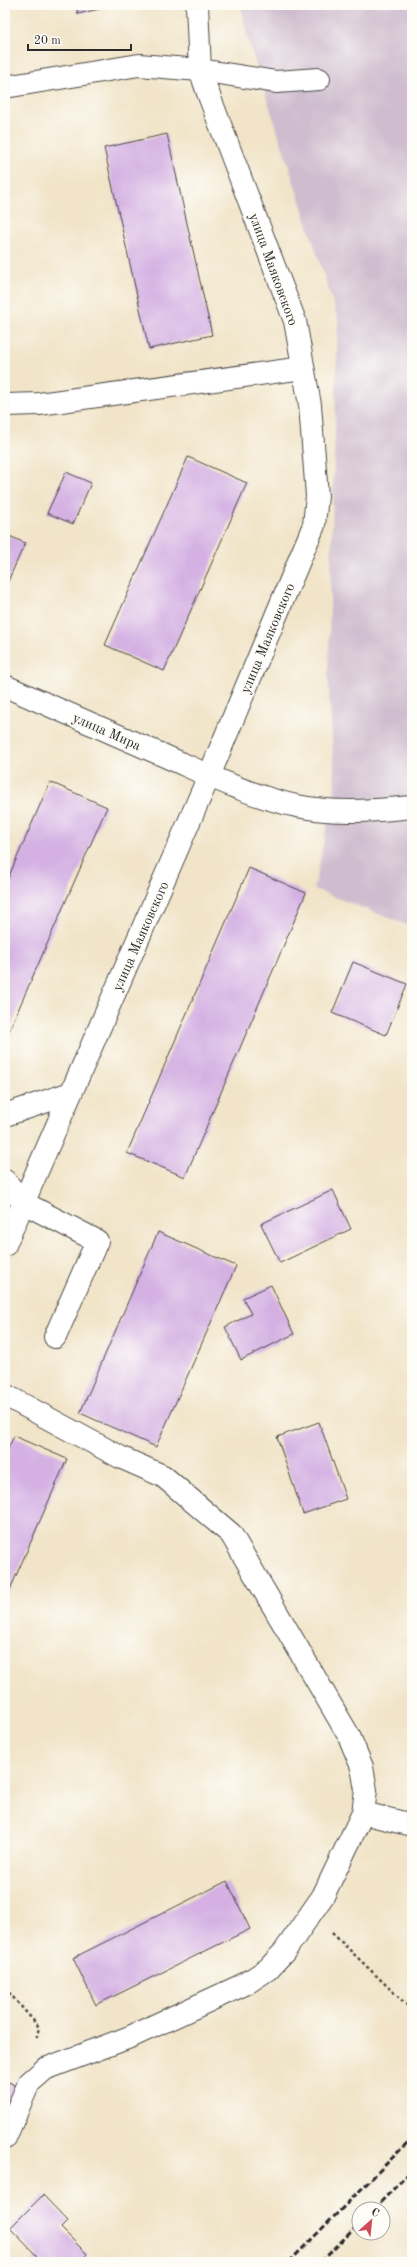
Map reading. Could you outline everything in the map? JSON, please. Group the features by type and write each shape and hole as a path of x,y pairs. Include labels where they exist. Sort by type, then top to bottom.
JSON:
{"street":[{"name":"улица Маяковского","path":"5,1245 209,776 314,525 317,496 310,405 295,321 200,70 197,5"},
{"path":"5,87 139,64 200,70 276,82 319,79"},
{"path":"5,405 39,404 303,368"},
{"name":"улица Мира","path":"5,686 209,776 257,794 297,806 337,811 379,810 412,807"},
{"path":"5,1115 71,1093"},
{"path":"5,1181 24,1203 97,1241 55,1337"},
{"path":"5,1395 120,1457 163,1476 231,1534 349,1736 362,1766 366,1790 363,1813 323,1896 284,1952 268,1969 247,1983 130,2037 45,2068 29,2083 5,2138"},
{"path":"363,1813 412,1825"}],"path":[{"path":"328,1928 412,2010"},
{"path":"5,1988 39,2027 29,2083"}],"shaded area":[{"path":"241,5 412,5 412,927 314,889 335,788 328,675 338,319 247,37"}],"building":[{"path":"76,5 111,5 111,6 78,14"},
{"path":"167,134 212,335 149,349 104,148"},
{"path":"188,457 247,483 164,671 105,645"},
{"path":"66,472 91,483 73,524 47,513"},
{"path":"5,534 25,543 5,588"},
{"path":"50,782 107,807 5,1040 5,885"},
{"path":"249,868 306,893 185,1177 127,1153"},
{"path":"353,962 407,984 386,1035 332,1013"},
{"path":"333,1190 351,1229 280,1263 261,1224"},
{"path":"158,1232 236,1266 156,1447 80,1413"},
{"path":"271,1285 294,1334 241,1360 225,1327 251,1314 243,1298"},
{"path":"319,1422 346,1499 303,1514 277,1437"},
{"path":"14,1436 67,1459 5,1601 5,1455"},
{"path":"227,1881 250,1929 96,2005 73,1958"},
{"path":"5,2080 18,2087 5,2113"},
{"path":"43,2195 68,2221 61,2228 87,2254 79,2262 31,2262 37,2256 10,2228"}],"railway":[{"path":"289,2262 412,2138"},
{"path":"382,2201 412,2170"},
{"path":"409,2212 412,2209"},
{"path":"321,2262 351,2232"}]}
